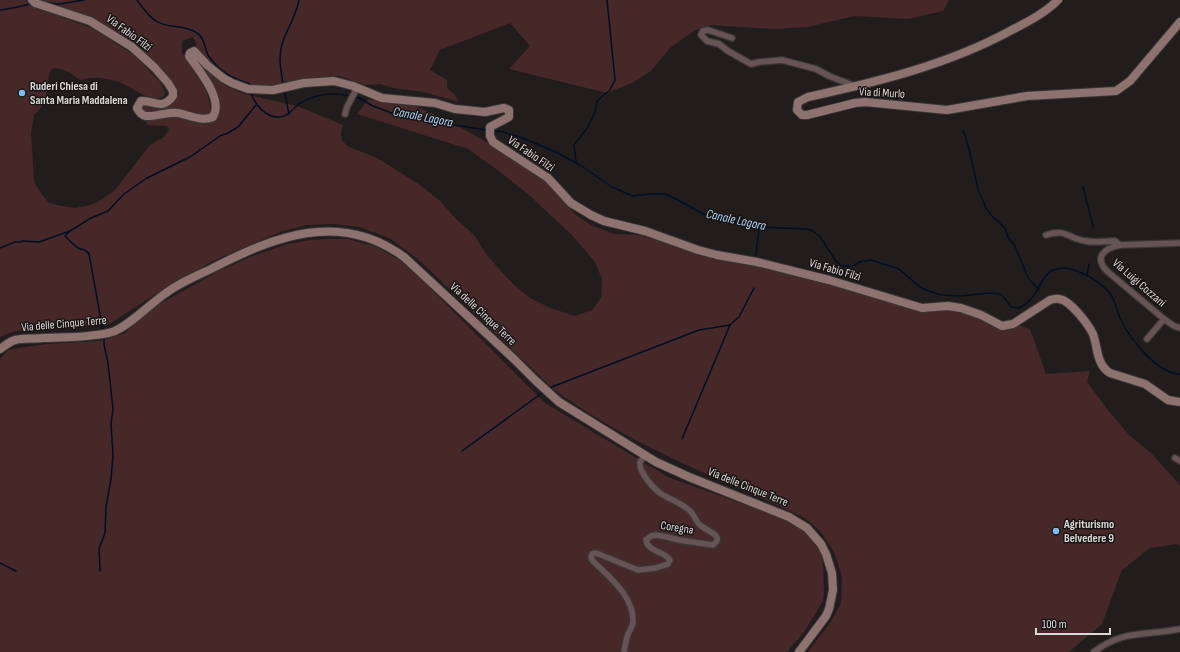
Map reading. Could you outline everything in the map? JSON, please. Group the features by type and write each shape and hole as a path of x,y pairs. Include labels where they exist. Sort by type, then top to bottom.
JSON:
{"street":[{"name":"Via Fabio Filzi","path":"32,0 35,3 96,24 132,47 155,68 173,90 173,96 169,101 162,104 141,101 137,108 143,115 152,116 178,113 204,119 213,117 216,111 214,98 211,89 189,56 192,51 196,52 207,65 223,78 248,89 273,90 304,83 338,81 356,91 382,98 435,103 455,109 485,112 504,108 509,110 510,115 508,119 490,127 491,140 548,178 571,203 604,221 645,231 698,250 757,262 829,280 922,308 948,306 961,308 981,315 1002,326 1013,324 1050,300 1062,300 1069,305 1087,324 1092,334 1100,363 1106,371 1145,384 1168,400 1180,402"},
{"name":"Via di Murlo","path":"1058,0 1039,15 988,43 916,70 803,98 797,105 796,110 802,115 807,115 855,103 865,102 947,110 1027,96 1116,91 1133,78 1180,22"},
{"path":"732,38 708,30 702,32 701,35 707,41 719,44 751,64 782,60 816,68 829,76 855,86"},
{"path":"345,114 347,107 356,91"},
{"name":"Via delle Cinque Terre","path":"0,349 15,340 112,332 124,325 167,292 244,252 268,242 300,233 320,231 349,233 368,237 393,249 404,257 559,402 645,456 689,477 789,517 808,528 821,544 828,559 833,583 832,596 826,616 799,652"},
{"path":"1046,235 1054,232 1064,232 1086,242 1115,240 1120,245"},
{"name":"Via Luigi Cozzani","path":"1180,243 1120,245 1111,247 1104,251 1101,256 1104,268 1164,319 1180,328"},
{"path":"1147,338 1164,319"},
{"name":"Coregna","path":"624,652 626,639 633,623 632,609 629,600 622,591 592,560 592,555 596,553 638,570 656,568 668,564 670,560 667,556 652,549 647,544 646,540 650,536 667,536 679,540 713,545 718,538 716,535 700,525 691,512 674,500 660,493 649,482 642,472 640,464 640,461 645,456"},
{"path":"1094,652 1110,641 1129,635 1180,629"}],"shaded area":[{"path":"0,0 26,0 30,5 37,8 94,29 134,55 160,82 165,92 164,96 159,98 148,97 119,82 100,78 80,80 67,71 53,68 49,73 44,104 34,115 31,133 34,182 49,203 75,208 87,206 98,202 115,190 150,145 164,137 169,130 167,126 147,125 146,120 177,118 203,124 213,121 219,117 220,109 216,90 200,64 219,81 244,94 297,106 343,125 341,133 342,140 347,146 377,158 420,185 440,201 457,220 475,236 486,254 499,269 514,285 530,298 550,308 575,316 592,310 601,298 602,279 595,262 572,235 529,195 468,149 357,114 369,99 386,103 413,105 451,122 488,143 546,181 576,215 591,225 614,234 645,235 701,256 762,267 827,283 923,313 944,310 979,317 1001,329 1010,330 1018,325 1030,329 1046,374 1090,371 1087,382 1108,410 1129,435 1151,453 1180,485 1180,546 1177,544 1150,548 1122,570 1102,624 1069,652 808,652 832,620 841,603 842,576 833,550 820,531 805,518 643,444 581,408 552,388 419,260 391,239 360,227 334,224 306,225 280,232 213,261 165,288 109,324 36,328 10,333 0,337"},
{"path":"38,0 949,0 943,11 908,19 855,16 807,27 774,29 710,25 695,30 670,48 651,71 634,82 607,93 509,69 530,46 510,23 440,50 430,70 447,80 447,88 455,95 459,102 423,92 393,88 380,84 365,85 339,76 300,79 276,85 251,86 242,84 224,75 196,48 196,43 193,37 182,41 182,53 207,92 211,111 209,114 205,115 180,110 146,112 141,110 142,103 173,101 161,70 149,56 135,44 121,37 90,17"},
{"path":"348,239 377,247 399,260 423,281 545,403 668,477 781,518 805,531 814,540 820,552 823,564 823,601 804,632 787,652 0,652 0,359 8,350 48,344 100,341 125,333 147,311 219,271 255,255 288,244 311,240"}],"waterway":[{"path":"47,3 59,4 84,0"},
{"name":"Canale Lagora","path":"137,0 148,14 156,21 166,25 187,28 200,35 208,55 216,66 231,77 250,84 250,87"},
{"path":"283,84 280,54 284,38 296,12 299,0"},
{"path":"576,162 574,145 592,119 597,101 610,90 615,80 607,0"},
{"path":"0,10 31,4"},
{"path":"284,90 289,114"},
{"name":"Canale Lagora","path":"251,92 261,109 265,113 274,117 285,116 299,104 317,96 330,94 350,96"},
{"name":"Canale Lagora","path":"354,96 373,106 394,114 419,116 441,123 486,130"},
{"path":"0,248 15,242 39,242 70,231 91,218 108,211 124,194 147,178 190,157 220,136 238,127 256,105"},
{"name":"Canale Lagora","path":"492,130 520,137 558,153 580,165 612,187 633,196 665,194 705,215 759,227 807,229 813,231 820,237 836,261 842,266 852,266 862,261 871,260 899,269 921,288 941,295 961,296 989,293 999,294 1002,295 1011,307 1019,308 1034,296 1043,279 1049,272 1060,268 1085,274 1100,284 1111,295 1125,328 1146,354 1163,368 1180,374"},
{"path":"963,130 978,189 986,208 1005,228 1008,237 1015,246 1027,275 1031,282 1039,289"},
{"path":"1083,187 1093,227"},
{"path":"756,255 759,227"},
{"path":"70,231 65,236 76,247 85,250 89,254 103,331"},
{"path":"1087,276 1089,264"},
{"path":"682,439 730,325 739,317 754,288"},
{"path":"549,388 699,330 730,325"},
{"path":"100,571 99,549 105,533 106,507 111,479 113,455 111,424 113,409 104,337"},
{"path":"462,451 542,393"},
{"path":"0,563 16,571"}],"place":[{"name":"Ruderi Chiesa di Santa Maria Maddalena","path":"22,93"},
{"name":"Agriturismo Belvedere 9","path":"1056,531"}]}
